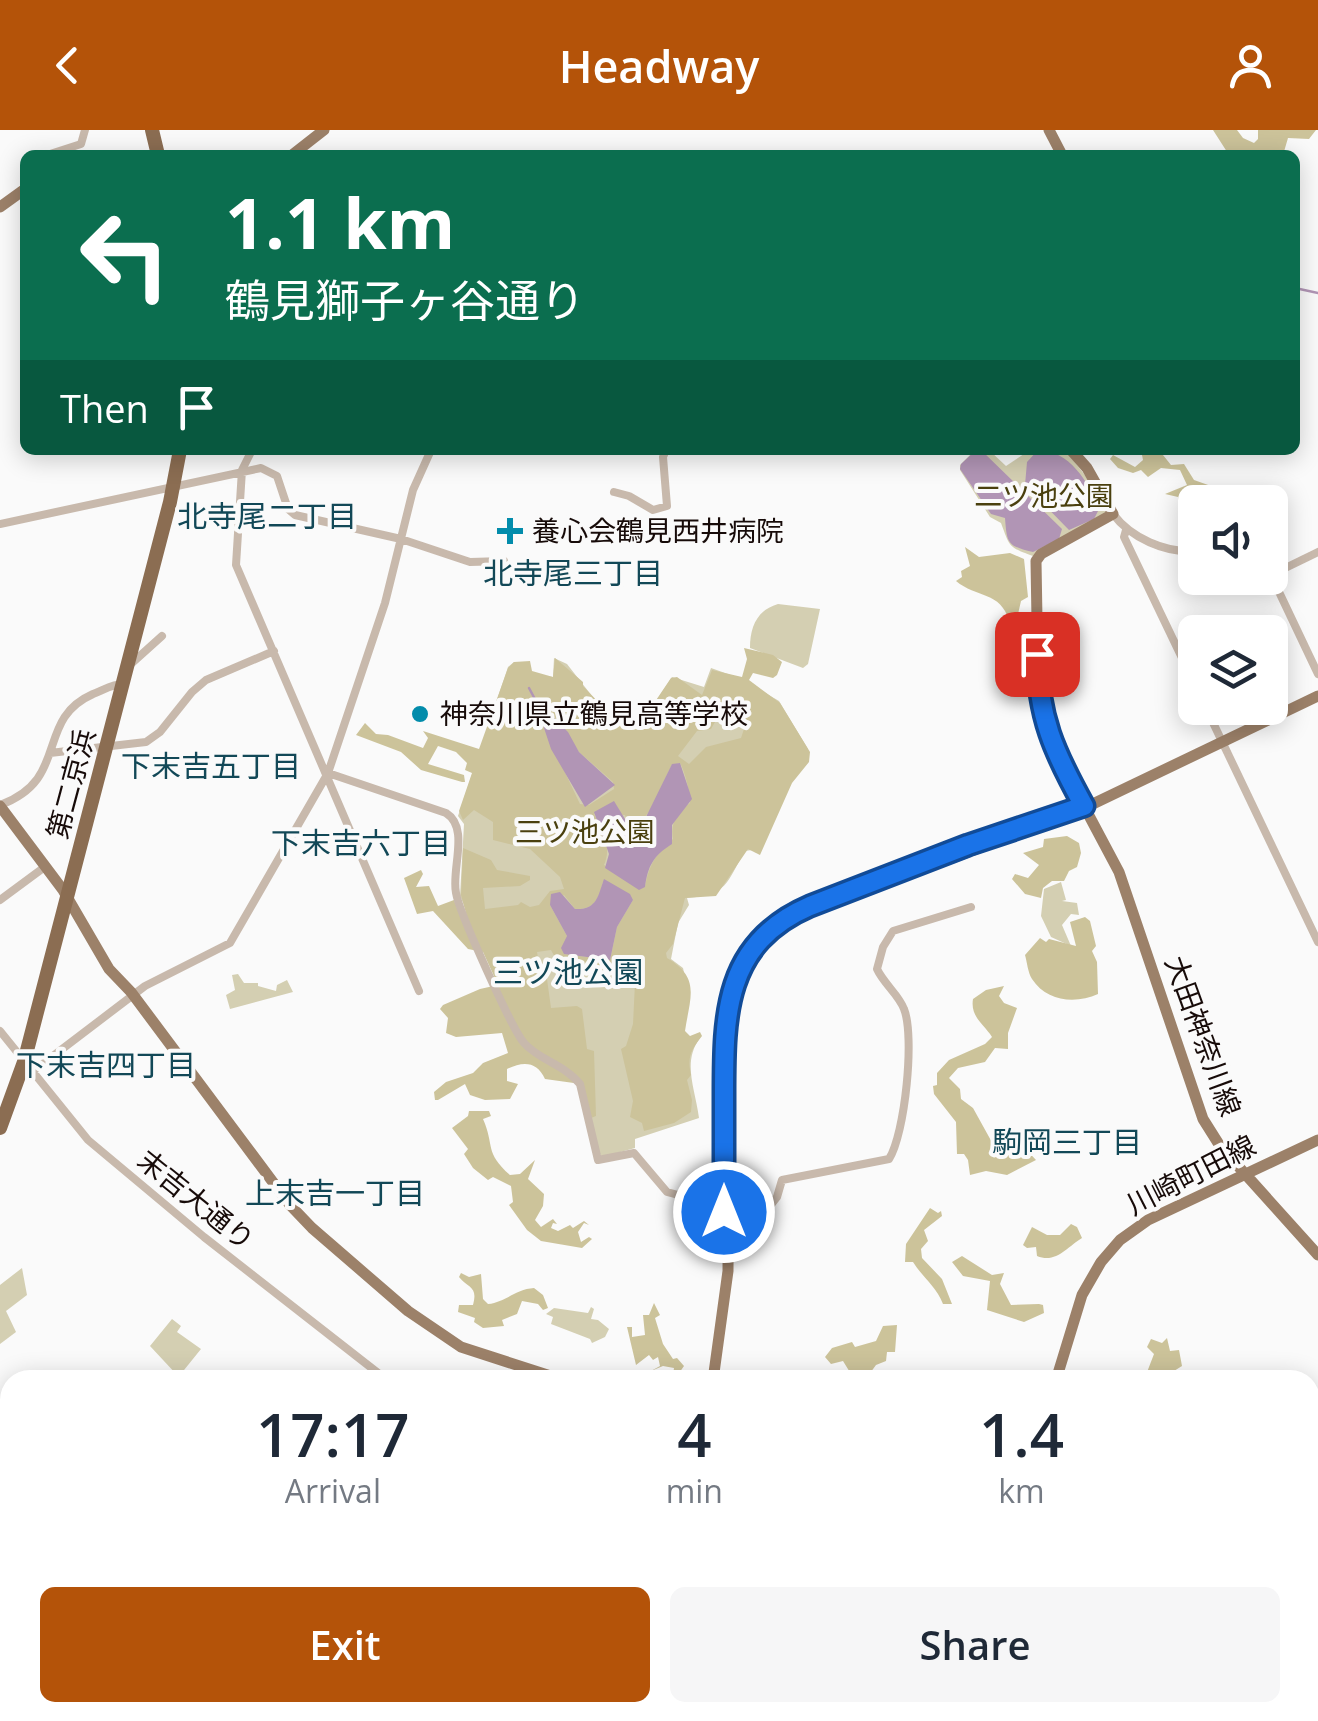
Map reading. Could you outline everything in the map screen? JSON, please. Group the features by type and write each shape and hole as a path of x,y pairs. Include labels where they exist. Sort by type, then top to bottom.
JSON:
{"highway":[{"name":"第二京浜","path":"120,683 128,664 177,455"},
{"name":"第二京浜","path":"0,1128 25,1063 65,893 172,486"},
{"name":"第二京浜","path":"0,1113 25,1063"}],"main road":[{"path":"309,135 324,130"},
{"path":"1075,455 1113,514"},
{"name":"大田神奈川線","path":"1113,514 1040,554 1035,567 1043,719 1052,746 1105,841 1124,885 1202,1119 1220,1146 1318,1255"},
{"path":"712,1370 726,1208 725,1016 739,972 764,936 792,914 810,906 968,845 1084,806 1318,696"},
{"path":"0,806 65,893 109,970 132,994 290,1205 408,1310 461,1347 531,1370"},
{"name":"川崎町田線","path":"1059,1370 1082,1294 1119,1241 1148,1220 1318,1140"}],"street":[{"path":"63,150 80,144 85,130"},
{"path":"250,455 242,470 236,565 419,992"},
{"path":"25,1063 132,994 230,943 328,773 367,664 413,490 429,455"},
{"path":"614,492 653,510 667,506 664,455"},
{"path":"0,524 261,468 274,473 294,515 401,540 470,562 504,561"},
{"path":"1113,514 1126,530 1178,551"},
{"path":"1126,530 1124,537 1178,650"},
{"path":"1288,567 1318,552"},
{"path":"1281,595 1318,674"},
{"path":"128,664 162,636"},
{"path":"50,752 151,740 201,684 274,651"},
{"path":"0,806 38,781 68,709 120,683"},
{"path":"1214,725 1318,942"},
{"path":"328,773 454,818 458,831 457,898 516,1032 532,1050 574,1076 580,1084 598,1160 634,1153 663,1190 758,1221 777,1196 782,1180 889,1159 908,1080 904,1010 877,969 882,950 893,931 971,907"},
{"path":"0,900 46,866"},
{"name":"末吉大通り","path":"0,1031 88,1140 374,1370"}],"green space":[{"path":"1213,130 1237,130 1254,143 1258,130 1316,130 1309,139 1288,138 1284,150 1226,150"},
{"name":"二ツ池公園","path":"970,455 994,455 1006,466 1022,455 1069,455 1096,489 1106,514 1033,556 1008,542 1001,523 990,517 960,465"},
{"path":"1113,455 1135,467 1143,460 1142,455 1163,455 1171,465 1184,464 1194,480 1208,485 1187,485 1180,470 1161,468 1148,477 1141,470 1133,473 1118,468 1110,459"},
{"path":"965,547 979,557 1010,553 1024,559 1028,597 1021,601 1016,623 1009,621 1000,604 956,581 962,577 961,571 970,566"},
{"path":"778,604 820,609 808,664 803,668 750,648 756,620"},
{"name":"三ツ池公園","path":"744,648 773,655 782,662 773,678 753,673 749,680 780,703 810,752 809,762 792,783 760,855 748,849 716,896 685,898 673,944 666,953 685,973 691,989 685,1031 690,1036 700,1032 702,1036 690,1058 691,1075 687,1080 691,1112 674,1123 644,1131 642,1123 630,1117 633,1101 621,1049 626,1046 633,1024 635,983 620,966 558,963 551,950 537,952 540,969 547,979 551,1008 582,1009 587,1049 594,1051 596,1116 591,1118 581,1084 545,1079 529,1064 507,1069 507,1081 518,1084 510,1099 485,1100 470,1095 465,1084 435,1100 434,1092 446,1082 473,1073 483,1063 508,1053 502,1033 456,1037 446,1033 448,1018 440,1009 443,1005 498,985 483,952 468,949 433,911 417,914 404,878 421,870 423,874 416,887 429,886 438,906 454,900 462,921 467,917 461,895 463,848 491,860 497,870 530,876 520,886 483,888 485,909 521,902 530,907 539,905 550,891 564,889 560,877 530,849 493,840 493,822 474,810 463,820 459,811 472,773 465,770 467,763 456,752 438,746 428,764 464,775 465,782 421,770 401,752 356,735 365,723 376,734 423,748 428,738 423,731 479,749 508,668 514,662 530,661 532,671 553,677 555,658 583,682 602,706 640,724 671,678 677,677 702,695 712,670 742,677 747,659","holes":["719,715 745,726 741,738 706,747 689,764 678,756 697,731 711,729","557,718 579,752 613,782 614,789 589,805 580,804 543,726","680,763 682,767 690,803 676,818 673,839 654,860 645,887 604,865 607,845 594,814 625,815 630,826 638,823 650,810 672,765","603,882 633,900 617,927 610,960 564,954 567,936 550,905 564,895 575,909 595,902"]},
{"name":"三ツ池公園","path":"554,658 567,664 599,705 641,724 672,677 704,687 711,668 742,679 779,701 808,749 759,849 745,851 718,890 687,898 689,905 678,923 671,959 683,968 688,991 681,1032 687,1038 700,1038 691,1066 699,1118 635,1139 635,1148 602,1157 597,1149 587,1092 519,1031 460,896 464,824 458,816 508,667 514,662 521,673 553,677"},
{"path":"1067,836 1079,843 1077,867 1069,871 1064,881 1052,881 1043,888 1041,898 1025,894 1012,879 1015,874 1028,878 1039,865 1023,853 1043,847 1044,839"},
{"path":"1061,882 1066,900 1062,901 1077,903 1079,915 1071,914 1062,925 1071,946 1051,937 1041,916 1044,889"},
{"path":"1085,917 1090,921 1096,946 1092,951 1097,962 1098,994 1062,999 1038,987 1025,955 1040,938 1076,946 1070,922"},
{"path":"238,974 244,983 258,983 276,991 277,985 287,980 293,992 230,1009 226,995 235,990 232,975"},
{"path":"1004,986 999,996 1004,1003 1017,1008 1008,1033 1008,1049 995,1048 985,1062 958,1068 949,1078 960,1089 961,1099 973,1108 999,1155 1019,1142 1036,1160 1007,1175 986,1171 970,1175 968,1160 964,1154 957,1154 956,1122 934,1094 933,1086 937,1085 937,1073 949,1060 992,1037 976,1016 973,999 986,990"},
{"path":"469,1111 489,1111 491,1116 483,1119 491,1148 510,1175 520,1174 535,1160 528,1179 544,1194 535,1220 541,1227 553,1219 557,1224 553,1223 551,1228 558,1231 584,1221 589,1225 584,1223 578,1232 581,1242 592,1239 582,1248 541,1241 527,1230 509,1205 513,1202 511,1186 493,1177 488,1180 473,1168 464,1154 468,1149 452,1128"},
{"path":"930,1208 941,1211 942,1216 924,1230 928,1241 921,1249 922,1258 942,1279 952,1304 943,1304 913,1262 905,1262 906,1244"},
{"path":"1071,1224 1082,1238 1056,1256 1037,1256 1036,1247 1023,1245 1032,1227 1047,1235 1060,1235"},
{"path":"962,1256 992,1275 1004,1273 1000,1284 1011,1305 1039,1304 1043,1305 1044,1313 1024,1322 987,1310 990,1281 963,1276 952,1262"},
{"path":"22,1268 27,1295 6,1311 16,1332 0,1344 0,1285"},
{"path":"461,1273 469,1277 481,1274 483,1299 488,1304 534,1288 543,1295 548,1308 543,1310 538,1304 522,1301 517,1314 502,1320 504,1326 483,1328 474,1322 475,1318 458,1312 459,1305 473,1305 474,1299 472,1288 459,1277"},
{"path":"654,1303 660,1315 655,1318 663,1344 673,1359 684,1366 681,1370 663,1366 653,1370 660,1366 658,1357 653,1360 649,1355 636,1365 627,1327 632,1327 632,1337 645,1335 643,1315 649,1315"},
{"path":"591,1307 591,1319 609,1329 605,1337 592,1343 551,1324 553,1317 546,1314 554,1308 588,1313"},
{"path":"172,1319 181,1326 177,1332 201,1349 184,1370 172,1370 150,1346"},
{"path":"897,1325 895,1352 887,1352 886,1361 872,1370 849,1370 843,1361 831,1364 825,1357 832,1348 876,1341 883,1326"},
{"path":"1167,1338 1170,1351 1179,1350 1182,1366 1176,1370 1148,1370 1154,1354 1147,1347 1151,1339 1162,1343"}],"shaded area":[{"path":"971,455 986,455 1062,529 1059,539 1033,552 1010,542 1005,518 991,514 960,469"},
{"path":"1033,455 1059,455 1068,462 1090,488 1099,509 1094,519 1069,530 1025,485 1027,462"},
{"path":"553,717 568,732 579,752 615,785 585,807 551,749 543,725"},
{"path":"680,763 692,799 672,825 672,844 656,857 645,887 639,890 605,868 609,854 594,812 614,801 628,824 636,826 646,817 672,764"},
{"path":"604,879 630,894 633,900 617,927 610,960 564,954 561,948 567,936 550,905 551,894 560,892 575,909 588,907 596,901"}],"waterway":[{"path":"1300,289 1318,293"},
{"path":"529,688 544,716"}],"place":[{"name":"養心会鶴見西井病院","path":"510,531"},
{"name":"神奈川県立鶴見高等学校","path":"420,714"}],"district":[{"name":"北寺尾二丁目","path":"267,517"},
{"name":"北寺尾三丁目","path":"573,574"},
{"name":"下末吉五丁目","path":"211,767"},
{"name":"下末吉六丁目","path":"361,844"},
{"name":"三ツ池公園","path":"568,973"},
{"name":"下末吉四丁目","path":"106,1066"},
{"name":"駒岡三丁目","path":"1067,1143"},
{"name":"上末吉一丁目","path":"335,1194"}],"route":[{"path":"724,1212 725,1016 732,986 744,960 764,936 792,914 810,906 968,845 1084,806 1052,746 1043,719 1037,654"}]}
